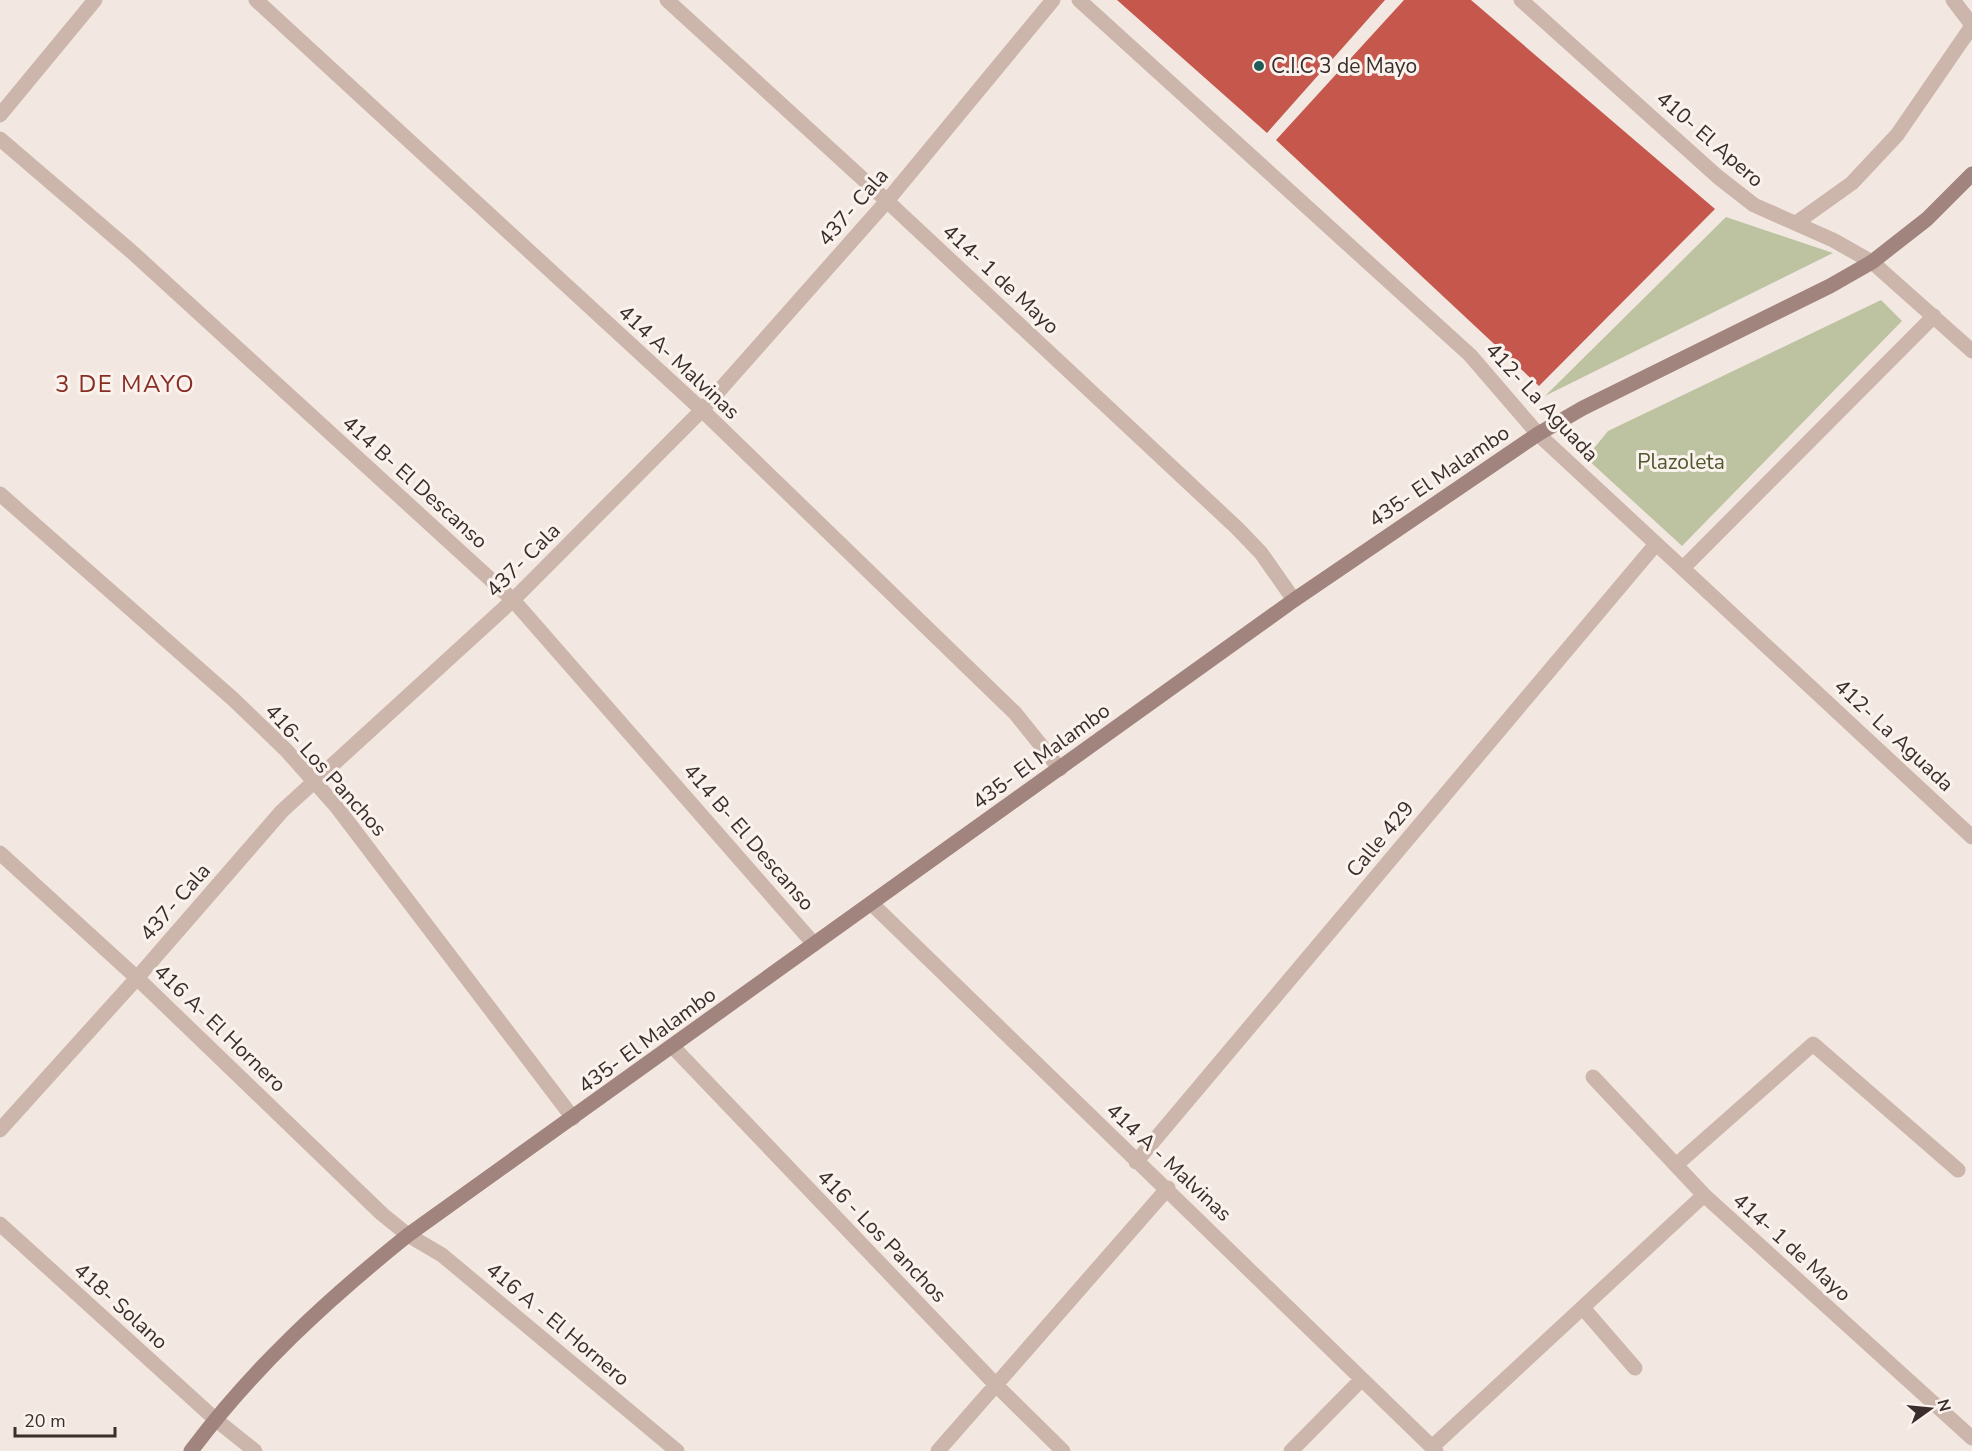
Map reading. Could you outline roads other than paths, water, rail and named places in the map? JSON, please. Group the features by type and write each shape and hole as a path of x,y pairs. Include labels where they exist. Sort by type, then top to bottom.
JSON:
{"main road":[{"name":"435- El Malambo","path":"191,1451 214,1419 295,1332 326,1303 408,1235 1294,600 1538,434 1583,408 1830,286 1872,262 1927,219 1972,174"}],"street":[{"path":"0,115 95,0"},
{"name":"414 A- Malvinas","path":"256,0 702,410 1015,713 1060,769"},
{"name":"414- 1 de Mayo","path":"667,0 887,201 1237,528 1261,553 1294,600"},
{"name":"437- Cala","path":"0,1130 138,978 282,811 513,600 702,410 887,201 1053,0"},
{"name":"412- La Aguada","path":"1079,0 1470,356 1538,434 1972,837"},
{"name":"410- El Apero","path":"1521,0 1718,177 1754,205 1833,240 1872,262 1972,351"},
{"path":"1796,223 1852,183 1885,149 1972,26 1953,0"},
{"name":"414 B- El Descanso","path":"0,139 132,252 513,600 814,944"},
{"path":"1683,568 1934,316"},
{"name":"416- Los Panchos","path":"0,494 233,699 314,782 336,806 573,1118"},
{"name":"Calle 429","path":"1136,1162 1656,544"},
{"name":"416 A- El Hornero","path":"0,853 138,978 382,1214 408,1235"},
{"name":"414 A - Malvinas","path":"872,904 1136,1162 1168,1188 1434,1449"},
{"path":"1676,1165 1813,1044 1958,1170"},
{"name":"416 - Los Panchos","path":"673,1047 997,1386 1063,1451"},
{"name":"414- 1 de Mayo","path":"1593,1077 1704,1195 1972,1438"},
{"path":"938,1451 1168,1188"},
{"path":"1434,1449 1704,1195"},
{"name":"418- Solano","path":"0,1224 214,1419 255,1451"},
{"name":"416 A - El Hornero","path":"408,1235 442,1255 677,1451"},
{"path":"1583,1308 1635,1368"},
{"path":"1291,1451 1362,1379"}],"place":[{"name":"C.I.C 3 de Mayo","path":"1259,66"}],"district":[{"name":"3 DE MAYO","path":"125,384"}],"park label":[{"name":"Plazoleta","path":"1681,462"}]}
